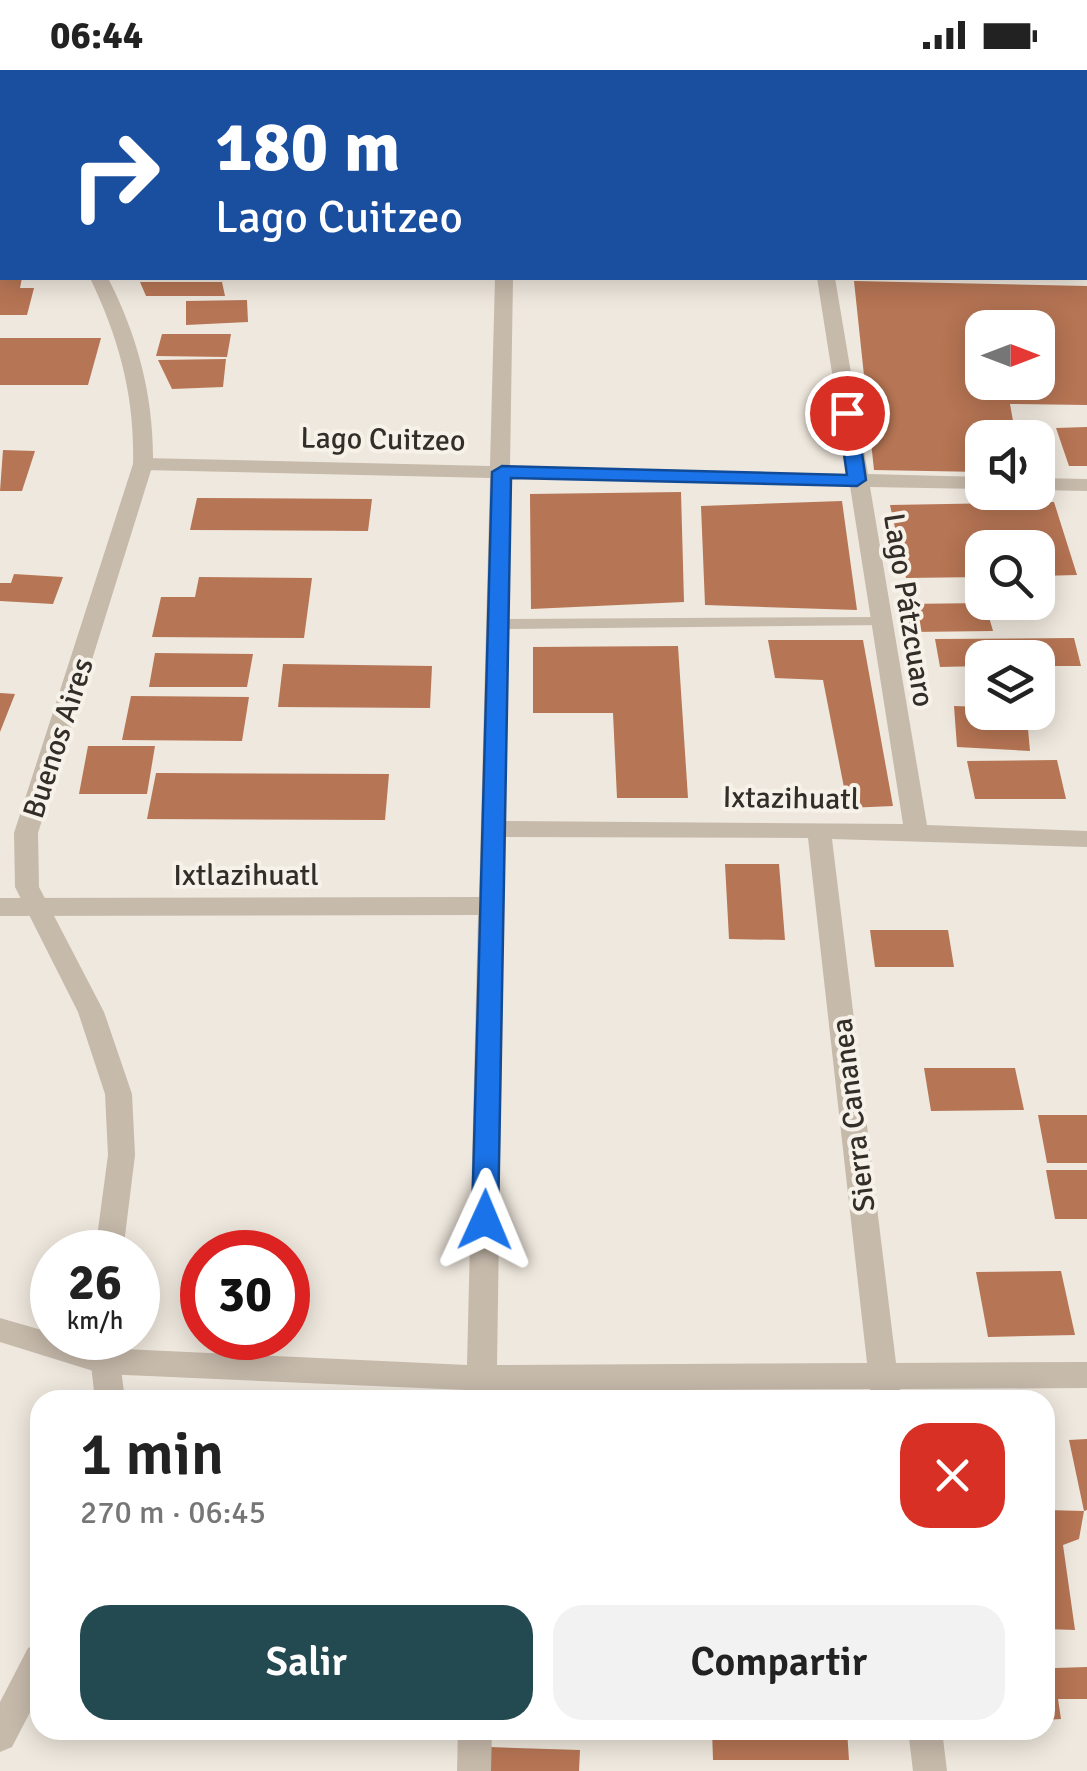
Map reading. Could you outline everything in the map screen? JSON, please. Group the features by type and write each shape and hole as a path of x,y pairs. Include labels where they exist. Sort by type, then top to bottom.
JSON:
{"street":[{"name":"Buenos Aires","path":"99,280 134,367 145,434 143,464 26,832 27,887 106,1046 118,1086 121,1165 112,1230"},
{"path":"481,1389 504,280"},
{"name":"Lago Pátzcuaro","path":"826,280 916,832"},
{"name":"Lago Cuitzeo","path":"143,464 965,483"},
{"path":"1055,484 1087,485"},
{"name":"Ixtazihuatl","path":"494,829 819,830 1087,839"},
{"name":"Sierra Cananea","path":"819,830 885,1389"},
{"name":"Ixtlazihuatl","path":"0,907 492,906"},
{"path":"0,1330 30,1336"},
{"path":"160,1355 481,1389 885,1389 1087,1376"},
{"path":"105,1360 109,1390"},
{"path":"0,1736 30,1678"},
{"path":"474,1771 475,1740"},
{"path":"926,1740 930,1771"}],"lane":[{"path":"496,624 881,622"}],"building":[{"path":"0,280 22,280 20,288 34,288 27,315 0,315"},
{"path":"854,281 1087,286 1087,405 1010,404 1013,420 965,420 965,472 874,470"},
{"path":"140,282 222,282 225,296 146,296"},
{"path":"247,300 248,322 186,325 186,301"},
{"path":"162,334 231,334 227,357 156,356"},
{"path":"0,338 101,338 88,385 0,385"},
{"path":"226,359 223,387 172,389 158,360"},
{"path":"1087,427 1087,466 1069,466 1056,428"},
{"path":"3,450 35,451 22,491 0,491"},
{"path":"681,492 684,602 531,609 530,494"},
{"path":"197,498 372,499 368,531 190,530"},
{"path":"842,501 857,610 705,605 701,506"},
{"path":"965,504 965,510 1055,510 1055,505 1077,575 1055,576 1055,530 965,530 965,577 906,578 890,505"},
{"path":"14,574 63,577 53,604 0,601 0,583 11,583"},
{"path":"199,577 312,578 304,638 152,637 161,597 195,597"},
{"path":"965,603 965,620 990,620 993,631 911,632 905,604"},
{"path":"1074,638 1081,666 1055,666 1055,640 965,640 965,666 940,667 935,639"},
{"path":"768,640 863,640 893,806 848,808 823,680 775,678"},
{"path":"678,646 688,798 617,798 613,713 533,713 533,647"},
{"path":"155,653 253,654 247,687 149,687"},
{"path":"283,664 432,666 430,708 278,707"},
{"path":"0,693 15,694 0,732"},
{"path":"131,696 249,697 242,741 122,740"},
{"path":"954,706 965,706 965,730 1028,730 1030,751 957,747"},
{"path":"88,746 155,746 147,794 79,794"},
{"path":"1057,760 1066,799 975,799 967,761"},
{"path":"156,773 389,774 385,820 147,819"},
{"path":"725,864 779,864 785,940 729,939"},
{"path":"870,930 948,930 954,967 875,967"},
{"path":"924,1068 1015,1068 1024,1110 931,1111"},
{"path":"1038,1115 1087,1115 1087,1163 1047,1163"},
{"path":"1046,1170 1087,1170 1087,1219 1055,1219"},
{"path":"1061,1271 1075,1335 988,1337 976,1272"},
{"path":"1087,1439 1084,1511 1069,1440"},
{"path":"1055,1510 1084,1511 1079,1539 1063,1545 1075,1630 1055,1629"},
{"path":"1087,1667 1087,1699 1058,1699 1061,1719 1055,1719 1055,1668"},
{"path":"712,1740 848,1740 849,1760 713,1760"},
{"path":"489,1747 580,1750 579,1771 489,1771"}],"route":[{"path":"485,1220 502,472 857,480 847,413"}]}
